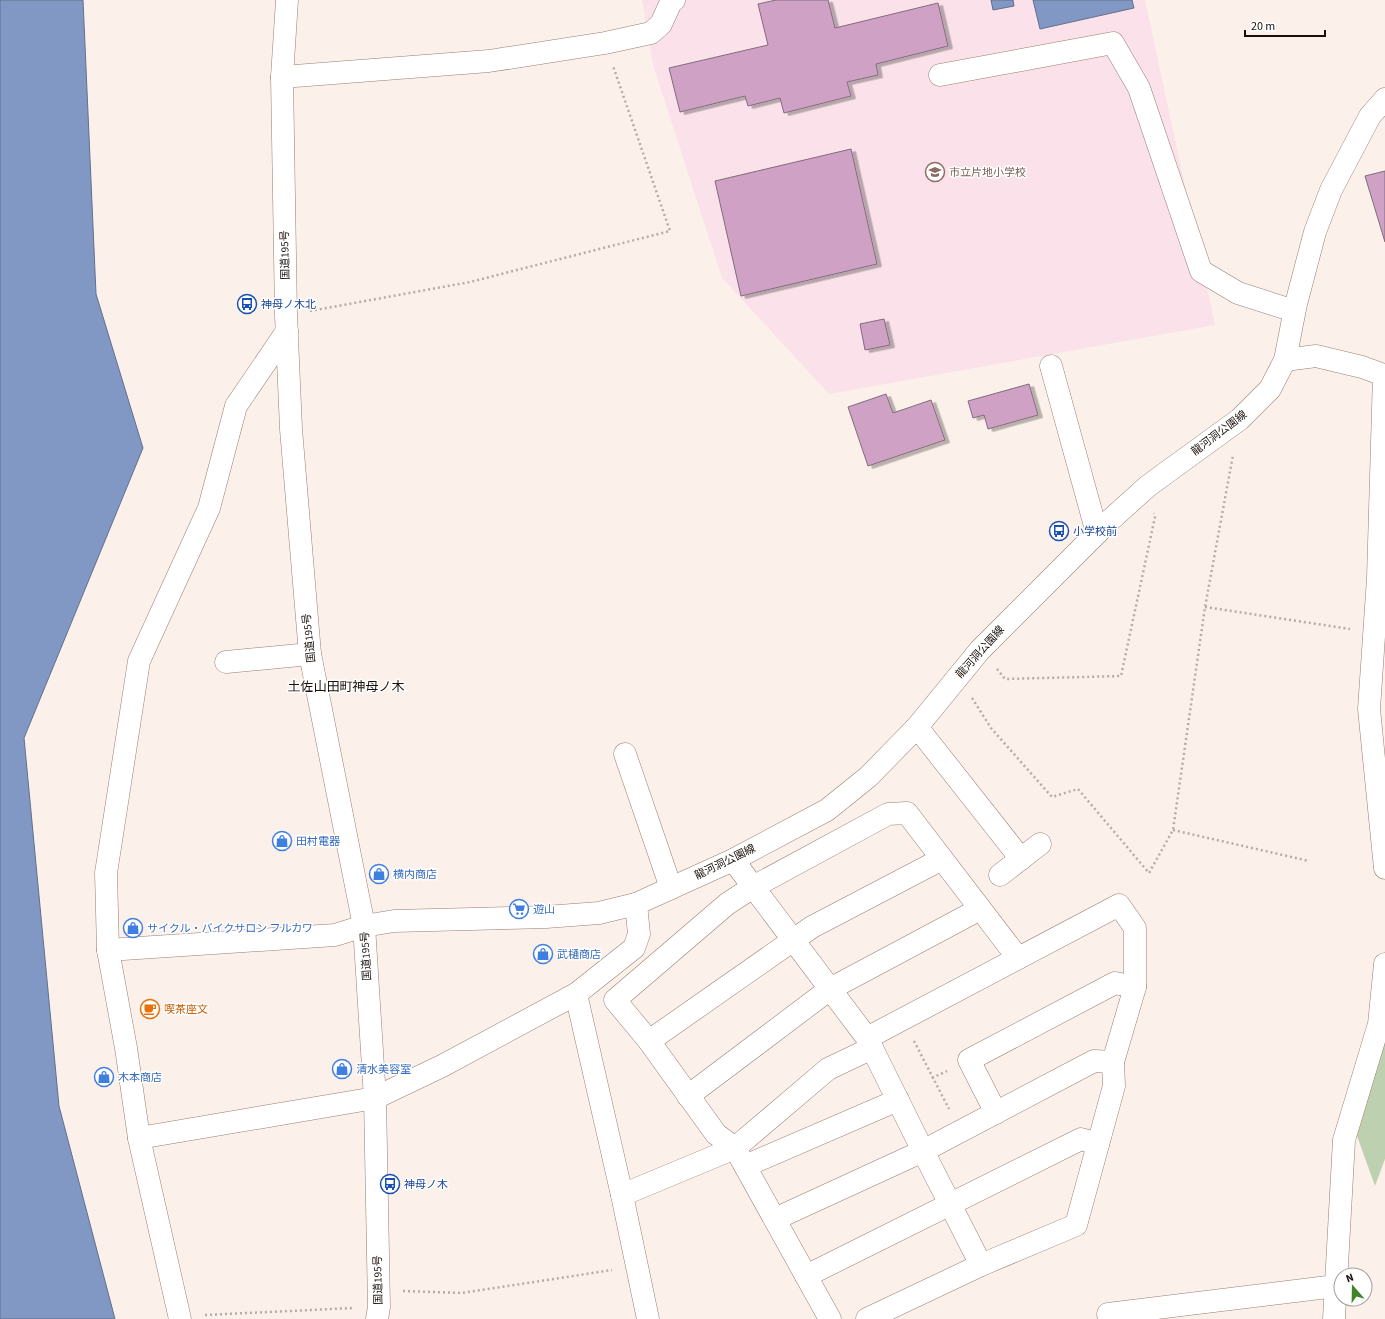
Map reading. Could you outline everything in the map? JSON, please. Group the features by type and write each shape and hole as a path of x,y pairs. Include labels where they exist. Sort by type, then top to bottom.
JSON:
{"main road":[{"name":"国道195号","path":"287,0 282,77 287,323 291,429 310,654 364,926 375,1098 378,1306"},
{"path":"282,77 489,61 651,33 661,24 671,2 674,0"},
{"path":"940,75 1114,43 1139,88 1201,271 1238,293 1294,311"},
{"name":"龍河洞公園線","path":"108,950 335,935 364,926 394,922 546,917 599,913 636,904 733,860 827,810 868,777 917,727 980,650 1097,533 1148,486 1240,419 1270,389 1284,360 1294,311 1316,232 1331,190 1370,116 1385,99"},
{"path":"180,1317 138,1138 126,1048 108,950 106,873 139,661 209,508 236,406 287,323"},
{"path":"1284,360 1316,356 1362,367 1384,375 1378,578 1369,709 1385,868"},
{"path":"1051,366 1097,533"},
{"path":"226,662 310,654"},
{"path":"917,727 1021,859"},
{"path":"625,754 671,888"},
{"path":"830,1319 740,1157 716,1134 649,1041 615,1000 727,904 753,887 888,814 906,813 1018,958"},
{"path":"1000,875 1040,844"},
{"path":"649,1041 812,927 942,859"},
{"path":"733,860 869,1043 981,1265"},
{"path":"138,1138 375,1098 442,1066 576,994 634,948 640,934 636,904"},
{"path":"740,1157 828,1069 903,1019 1118,905 1135,928 1135,987 1113,1062 1114,1086 1076,1224 981,1265 867,1319"},
{"path":"688,1096 830,989 980,909"},
{"path":"1337,1267 1344,1140 1379,1024 1385,964"},
{"path":"996,1113 969,1060 1115,982 1135,987"},
{"path":"576,994 622,1195 648,1319"},
{"path":"774,1219 923,1151 1094,1061 1113,1062"},
{"path":"622,1195 740,1157 898,1100"},
{"path":"806,1276 1081,1139 1098,1144"},
{"path":"1108,1314 1333,1286"},
{"path":"1334,1319 1335,1307"}],"path":[{"path":"287,323 470,282 670,231 605,42"},
{"path":"958,676 991,728 1052,797 1078,789 1149,873 1173,830 1205,607 1240,419"},
{"path":"980,650 1005,679 1121,676 1155,517 1148,486"},
{"path":"1205,607 1374,633"},
{"path":"1173,830 1309,861"},
{"path":"903,1019 932,1078 961,1131"},
{"path":"180,1317 378,1306 636,1266"}],"shaded area":[{"name":"市立片地小学校","path":"642,0 1145,0 1215,325 829,394 722,278 653,65"}],"green space":[{"path":"1385,1028 1385,1159 1375,1186 1351,1119"}],"water":[{"path":"0,0 83,0 96,294 143,448 24,738 59,1106 115,1319 0,1319"},
{"path":"991,0 1013,0 1014,6 993,10"},
{"path":"1033,0 1132,0 1134,8 1040,29"}],"building":[{"path":"776,0 828,0 835,28 938,3 948,46 876,64 878,75 847,82 851,96 784,113 780,98 748,106 745,96 680,112 669,68 768,45 758,4"},
{"path":"851,149 877,264 741,296 715,181"},
{"path":"1385,171 1385,242 1365,176"},
{"path":"884,319 890,345 865,350 860,324"},
{"path":"1029,384 1038,415 988,429 984,415 973,418 968,401"},
{"path":"886,394 893,413 931,400 945,440 868,466 848,407"}],"place":[{"name":"市立片地小学校","path":"935,172"},
{"name":"神母ノ木北","path":"247,304"},
{"name":"小学校前","path":"1059,531"},
{"name":"田村電器","path":"282,841"},
{"name":"横内商店","path":"379,874"},
{"name":"遊山","path":"519,909"},
{"name":"サイクル・バイクサロン フルカワ","path":"133,928"},
{"name":"武樋商店","path":"543,954"},
{"name":"喫茶座文","path":"150,1009"},
{"name":"清水美容室","path":"342,1069"},
{"name":"木本商店","path":"104,1077"},
{"name":"神母ノ木","path":"390,1184"}],"district":[{"name":"土佐山田町神母ノ木","path":"346,687"}]}
